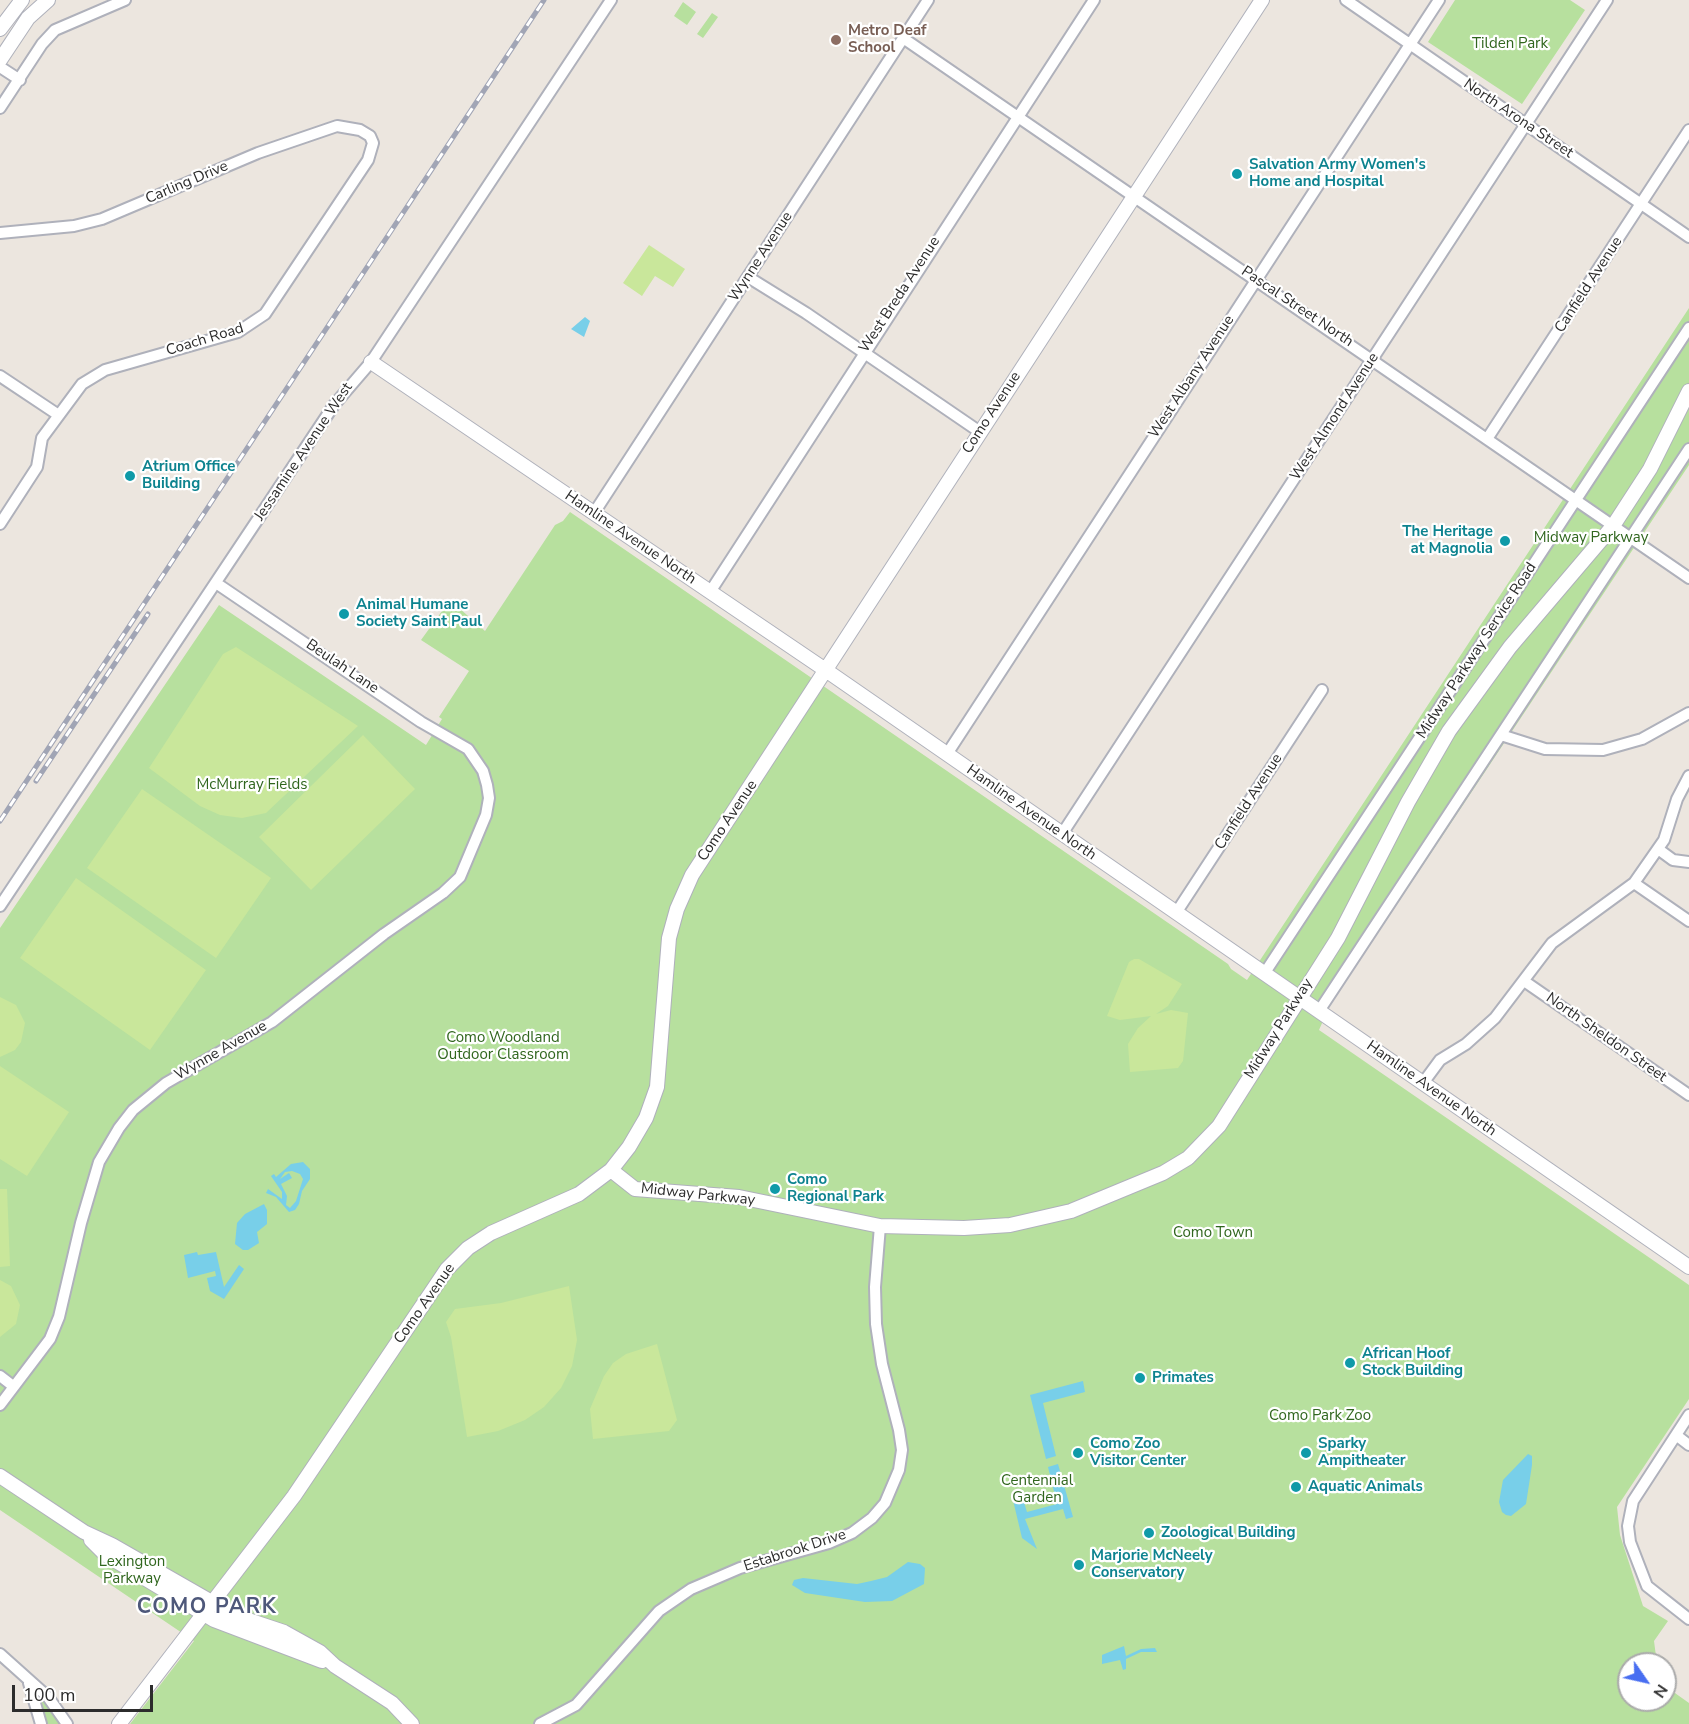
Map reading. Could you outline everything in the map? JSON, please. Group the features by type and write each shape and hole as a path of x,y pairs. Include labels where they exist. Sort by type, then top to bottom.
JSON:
{"street":[{"path":"0,29 22,0"},
{"path":"0,60 28,18 48,0"},
{"path":"0,108 42,44 55,30 125,0"},
{"name":"Jessamine Avenue West","path":"0,906 334,405 370,362 611,0"},
{"name":"Wynne Avenue","path":"594,513 928,0"},
{"name":"West Breda Avenue","path":"710,592 863,352 1094,0"},
{"name":"Como Avenue","path":"118,1724 294,1496 437,1284 459,1256 501,1227 573,1197 610,1170 638,1133 657,1087 669,938 681,896 700,862 827,671 1262,0"},
{"name":"North Arona Street","path":"1346,0 1689,237"},
{"name":"West Albany Avenue","path":"946,754 1439,0"},
{"name":"West Almond Avenue","path":"1062,834 1607,0"},
{"name":"Pascal Street North","path":"903,38 1689,578"},
{"path":"0,67 20,80"},
{"name":"Carling Drive","path":"0,233 74,226 102,219 258,153 326,129 351,126 370,136"},
{"name":"Canfield Avenue","path":"1487,440 1689,130"},
{"name":"Coach Road","path":"0,524 33,476 42,438 57,414 81,384 101,372 238,332 265,314 368,160 372,151 370,136"},
{"path":"748,278 863,352 980,432"},
{"name":"Midway Parkway Service Road","path":"1264,974 1689,328"},
{"name":"Hamline Avenue North","path":"370,362 827,671 1689,1267"},
{"path":"0,376 57,414"},
{"name":"Midway Parkway","path":"610,1170 635,1189 739,1197 880,1226 964,1228 1010,1225 1071,1211 1163,1173 1188,1158 1219,1126 1350,919 1422,777 1469,702 1517,638 1613,526 1650,469 1689,392"},
{"path":"1319,1011 1689,451"},
{"name":"Beulah Lane","path":"216,583 421,722 468,749"},
{"name":"Canfield Avenue","path":"1176,913 1323,690"},
{"path":"1501,735 1545,749 1603,750 1642,739 1689,713"},
{"name":"Wynne Avenue","path":"0,1404 51,1339 59,1317 99,1162 119,1128 133,1110 166,1083 272,1022 384,934 443,893 460,876 481,829 489,798 483,771 468,749"},
{"path":"1423,1083 1440,1060 1466,1044 1495,1018 1552,943 1634,882 1658,849 1689,776"},
{"path":"1658,849 1673,860 1689,862"},
{"path":"1634,882 1689,921"},
{"name":"North Sheldon Street","path":"1524,981 1689,1095"},
{"name":"Estabrook Drive","path":"540,1724 576,1705 659,1611 690,1588 740,1568 829,1543 852,1533 872,1518 885,1503 899,1470 902,1450 882,1364 876,1324 875,1287 880,1226"},
{"path":"0,1376 13,1386"},
{"path":"1689,1415 1637,1493 1629,1518 1630,1542 1644,1580 1658,1597 1689,1619"},
{"path":"1676,1435 1689,1445"},
{"path":"0,1476 84,1532 112,1545 207,1608 284,1632 320,1652 335,1666 384,1698 412,1724"},
{"path":"0,1654 29,1683 48,1697 67,1724"},
{"path":"29,1683 41,1724"}],"green space":[{"name":"Tilden Park","path":"1455,0 1570,0 1585,10 1522,104 1428,42"},
{"path":"683,2 696,12 687,25 674,16"},
{"path":"712,13 718,17 703,38 697,34"},
{"path":"649,245 685,269 673,287 655,276 642,296 623,283"},
{"name":"Como Regional Park","path":"1689,308 1689,465 1330,1005 1319,1030 1689,1285 1689,1399 1617,1507 1620,1535 1643,1606 1668,1621 1654,1641 1655,1652 1617,1652 1617,1712 1677,1712 1677,1694 1689,1703 1689,1724 130,1724 194,1641 0,1510 0,928 219,605 426,745 442,719 439,717 469,671 421,640 450,600 485,631 555,525 563,521 570,512 1228,964 1231,969 1247,980"},
{"name":"McMurray Fields","path":"236,647 358,726 266,813 242,818 220,815 200,806 149,768 223,654"},
{"path":"363,735 415,789 311,890 259,837"},
{"path":"142,789 271,878 216,958 87,868"},
{"path":"76,878 206,970 150,1050 20,958"},
{"path":"1139,959 1182,984 1168,1006 1156,1014 1171,1010 1188,1013 1183,1061 1178,1068 1130,1072 1128,1044 1138,1028 1151,1016 1120,1020 1107,1016 1129,962"},
{"path":"0,997 16,1005 25,1023 21,1042 15,1050 0,1057"},
{"path":"0,1066 69,1112 27,1176 0,1159"},
{"path":"0,1189 7,1189 10,1266 0,1267"},
{"path":"0,1280 11,1286 20,1305 16,1324 0,1337"},
{"path":"569,1286 577,1340 572,1366 561,1388 544,1407 525,1420 498,1431 467,1437 451,1337 446,1322 455,1309 501,1303"},
{"path":"657,1344 677,1420 669,1431 593,1439 590,1409 604,1376 613,1363 626,1354"},
{"path":"39,1695 49,1706 63,1724 47,1724"}],"water":[{"path":"585,317 590,321 584,337 571,329"},
{"path":"303,1162 310,1169 310,1179 302,1191 299,1204 295,1210 289,1212 276,1197 266,1193 268,1189 282,1199 282,1192 271,1176 274,1174 276,1177 291,1164","holes":["292,1171 300,1174 303,1179 296,1201 290,1208 286,1205 287,1196 281,1184 292,1178 289,1173 280,1179 285,1172"]},
{"path":"264,1204 267,1210 267,1224 257,1232 259,1243 248,1250 243,1250 235,1244 237,1223 245,1214"},
{"path":"197,1252 198,1255 216,1252 224,1287 239,1265 244,1269 224,1299 210,1291 207,1278 216,1276 215,1271 188,1278 184,1255"},
{"path":"1083,1381 1085,1392 1043,1403 1056,1456 1046,1459 1030,1395"},
{"path":"1528,1454 1532,1456 1532,1465 1526,1504 1511,1516 1506,1515 1502,1512 1499,1502 1503,1480"},
{"path":"1058,1464 1073,1517 1066,1519 1063,1509 1025,1519 1037,1549 1022,1538 1012,1496 1021,1493 1027,1512 1057,1504 1048,1467"},
{"path":"908,1562 920,1564 925,1568 924,1584 892,1601 865,1602 805,1593 792,1585 794,1580 803,1578 857,1584 887,1577"},
{"path":"1124,1646 1126,1656 1141,1649 1155,1648 1157,1652 1141,1652 1126,1659 1126,1669 1123,1670 1120,1660 1102,1664 1102,1655"}],"railway":[{"path":"0,821 544,0"},
{"path":"36,781 148,614"}],"place":[{"name":"Metro Deaf School","path":"836,40"},
{"name":"Salvation Army Women's Home and Hospital","path":"1237,174"},
{"name":"Atrium Office Building","path":"130,476"},
{"name":"The Heritage at Magnolia","path":"1505,541"},
{"name":"Animal Humane Society Saint Paul","path":"344,614"},
{"name":"Como Regional Park","path":"775,1189"},
{"name":"African Hoof Stock Building","path":"1350,1363"},
{"name":"Primates","path":"1140,1378"},
{"name":"Como Zoo Visitor Center","path":"1078,1453"},
{"name":"Sparky Ampitheater","path":"1306,1453"},
{"name":"Aquatic Animals","path":"1296,1487"},
{"name":"Zoological Building","path":"1149,1533"},
{"name":"Marjorie McNeely Conservatory","path":"1079,1565"}],"district":[{"name":"COMO PARK","path":"207,1608"}],"park label":[{"name":"Como Woodland Outdoor Classroom","path":"503,1046"},
{"name":"Como Town","path":"1213,1233"},
{"name":"Como Park Zoo","path":"1320,1416"},
{"name":"Centennial Garden","path":"1037,1490"},
{"name":"Lexington Parkway","path":"132,1570"}]}
